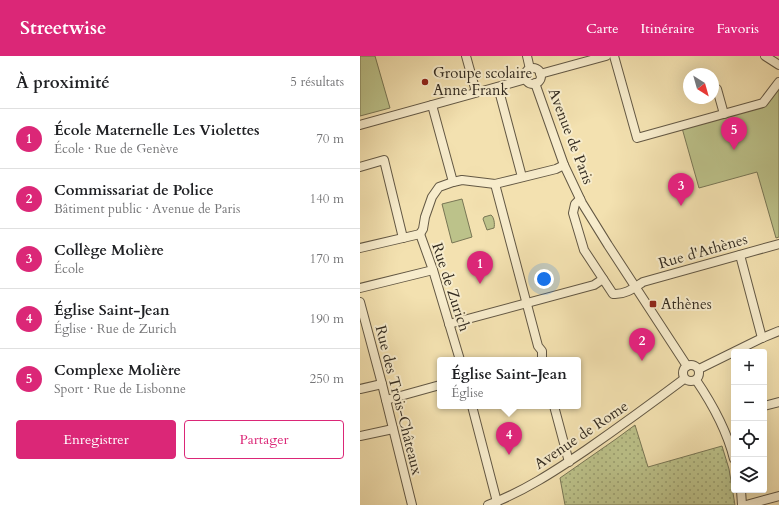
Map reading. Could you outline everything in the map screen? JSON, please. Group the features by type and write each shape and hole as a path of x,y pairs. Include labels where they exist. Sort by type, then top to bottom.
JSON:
{"street":[{"path":"466,56 476,92"},
{"path":"527,56 530,69"},
{"path":"540,74 606,56"},
{"path":"614,56 637,138 763,103 779,82"},
{"path":"765,56 779,65"},
{"path":"530,69 536,69 540,74 538,81 535,83 530,83 526,79 526,73 530,69"},
{"path":"360,125 526,79"},
{"name":"Avenue de Paris","path":"535,83 564,165 580,199 687,366"},
{"path":"498,87 522,177"},
{"path":"719,96 724,114"},
{"path":"432,104 453,182"},
{"path":"360,167 384,160 403,238"},
{"name":"Rue de Zurich","path":"459,357 433,270 420,234 423,229 425,217 432,197 439,187 453,182 462,180 495,184 556,169 564,165"},
{"path":"495,184 538,346 542,351 542,357"},
{"name":"Avenue de Paris","path":"580,199 575,204 573,212 584,250 613,294 620,294 635,287"},
{"path":"360,248 420,234"},
{"name":"Rue d'Athènes","path":"635,287 643,282 779,244"},
{"path":"740,255 762,338"},
{"path":"360,288 433,270"},
{"path":"449,324 594,285 603,279"},
{"name":"Rue des Trois-Châteaux","path":"360,302 412,505"},
{"path":"741,349 779,331"},
{"path":"699,369 731,354"},
{"path":"694,364 699,369 700,376 696,380 689,382 684,379 683,372 687,366 694,364"},
{"name":"Avenue de Rome","path":"488,505 536,483 569,462 684,379"},
{"path":"696,380 714,408 726,435 733,457"},
{"path":"360,389 382,384"},
{"path":"386,400 437,386"},
{"path":"767,405 779,402"},
{"path":"473,409 497,502"},
{"path":"555,409 569,462"},
{"path":"360,436 393,429"},
{"path":"741,493 742,505"},
{"path":"746,505 779,496"}],"green space":[{"path":"360,56 375,56 390,108 360,116"},
{"path":"779,86 779,237 776,238 757,172 699,188 682,128 764,106"},
{"path":"462,199 472,237 452,243 442,204"},
{"path":"491,215 494,221 494,228 487,230 483,219 484,217"},
{"path":"635,425 648,467 722,446 729,469 731,493 733,493 735,505 565,505 560,478"}],"place":[{"name":"Groupe scolaire Anne Frank","path":"425,82"},
{"name":"Complexe Molière","path":"734,150"},
{"name":"Collège Molière","path":"681,206"},
{"name":"École Maternelle Les Violettes","path":"480,284"},
{"name":"Athènes","path":"653,304"},
{"name":"Commissariat de Police","path":"642,361"},
{"name":"Église Saint-Jean","path":"509,455"}]}
